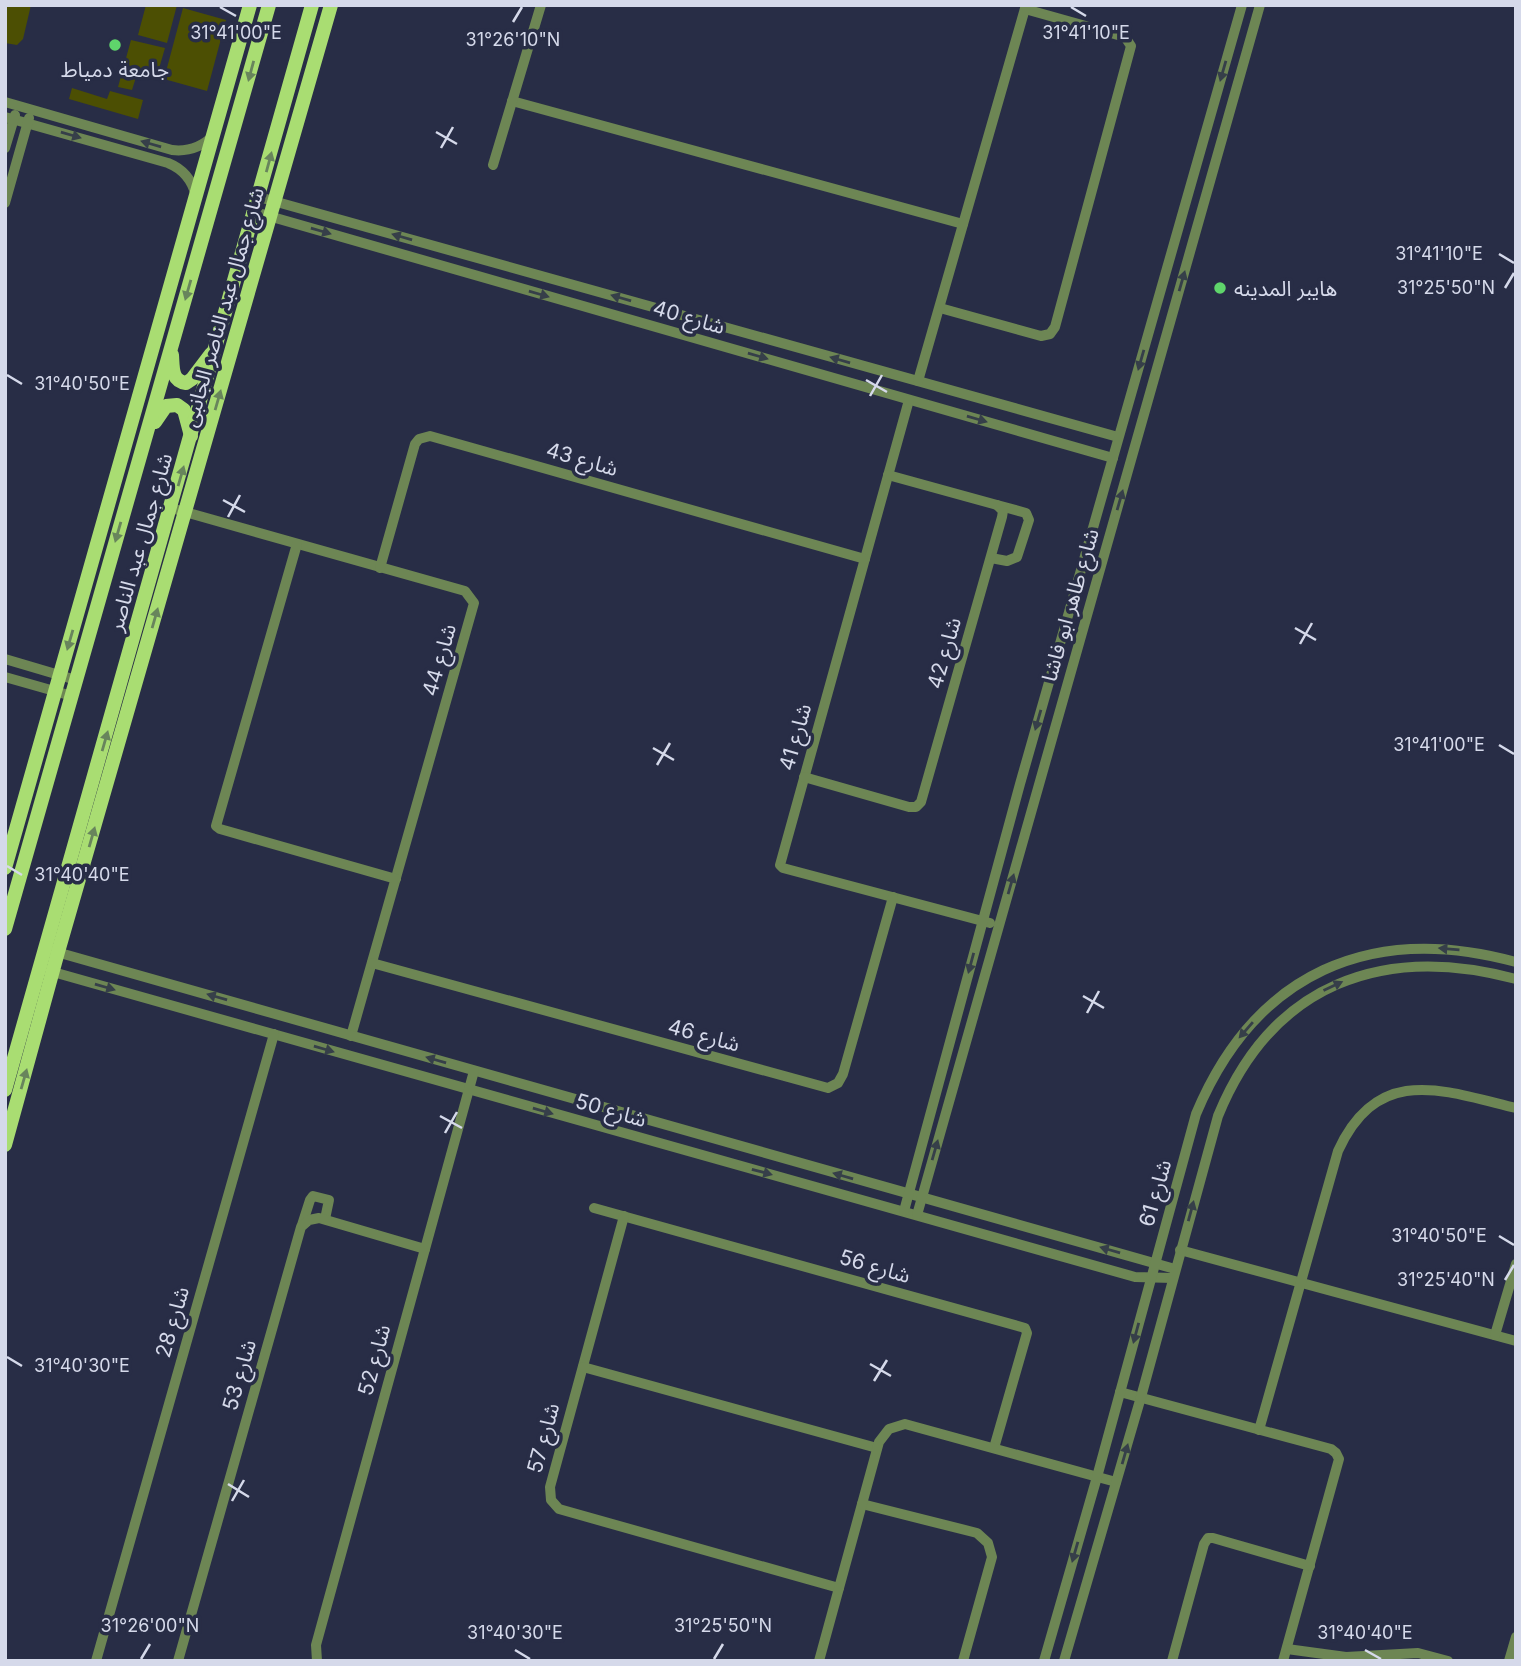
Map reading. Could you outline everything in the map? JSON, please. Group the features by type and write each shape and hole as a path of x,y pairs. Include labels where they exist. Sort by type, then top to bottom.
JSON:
{"main road":[{"path":"5,868 250,5"},
{"name":"شارع جمال عبد الناصر","path":"5,929 269,5"},
{"name":"شارع جمال عبد الناصر","path":"179,510 191,438 312,5"},
{"name":"شارع جمال عبد الناصر الجانبى","path":"5,1145 52,951 179,510 276,201 331,5"},
{"path":"223,103 241,108"},
{"path":"156,332 172,342 174,376 178,381 186,383 192,379 215,349"},
{"path":"144,443 163,408 171,404 180,406 184,411 191,438"},
{"path":"6,1084 47,970"}],"street":[{"path":"493,165 541,5"},
{"name":"شارع طاهر ابو فاشا","path":"904,1211 1118,438 1242,5"},
{"name":"شارع طاهر ابو فاشا","path":"917,1215 1260,5"},
{"path":"918,381 1026,7 1125,37 1131,46 1055,327 1050,334 1041,336 940,308"},
{"path":"512,101 963,224"},
{"path":"5,102 172,150 198,147 214,135"},
{"path":"5,148 9,118 18,106"},
{"path":"5,203 32,110"},
{"path":"9,118 174,165 188,178 196,196"},
{"name":"شارع 40","path":"260,197 1118,438"},
{"name":"شارع 40","path":"255,212 1113,458"},
{"name":"شارع 41","path":"909,400 780,866 999,925"},
{"name":"شارع 43","path":"380,568 415,443 430,436 865,559"},
{"path":"888,475 1026,513 1029,520 1017,557 1007,561 990,558"},
{"name":"شارع 42","path":"804,777 909,807 919,805 1003,514 997,505"},
{"name":"شارع 44","path":"179,510 465,591 472,598 474,608 351,1036"},
{"path":"297,544 216,826 396,879"},
{"path":"5,659 76,680"},
{"path":"5,677 72,695"},
{"name":"شارع 46","path":"372,963 828,1088 838,1083 843,1074 893,897"},
{"name":"شارع 61","path":"1044,1661 1196,1114 1229,1051 1269,1007 1297,985 1323,969 1368,954 1409,948 1450,948 1516,962"},
{"name":"شارع 50","path":"52,951 1155,1263 1174,1273"},
{"path":"1497,974 1500,958"},
{"name":"شارع 61","path":"1064,1661 1141,1398 1214,1129 1226,1097 1247,1060 1260,1043 1291,1013 1326,989 1349,979 1385,969 1448,965 1516,979"},
{"name":"شارع 50","path":"47,970 1135,1277 1151,1278 1174,1273"},
{"name":"شارع 28","path":"96,1661 274,1034"},
{"name":"شارع 52","path":"317,1661 316,1645 474,1071"},
{"path":"1259,1430 1338,1151 1350,1127 1369,1107 1385,1098 1420,1088 1438,1089 1516,1108"},
{"name":"شارع 53","path":"178,1661 301,1227 313,1196 329,1200 325,1219"},
{"name":"شارع 56","path":"594,1208 1025,1328 1027,1333 995,1448"},
{"name":"شارع 57","path":"624,1216 550,1487 549,1493 554,1505 592,1519 839,1588"},
{"path":"301,1227 309,1220 325,1219 425,1249"},
{"path":"1180,1250 1516,1341"},
{"path":"1495,1335 1516,1264"},
{"path":"583,1367 877,1448"},
{"path":"1120,1392 1331,1449 1338,1455 1283,1661"},
{"path":"819,1661 877,1448 889,1429 905,1424 1116,1482"},
{"path":"862,1504 977,1533 988,1543 992,1557 963,1661"},
{"path":"1171,1661 1204,1544 1208,1538 1310,1566"},
{"path":"1509,1661 1516,1637"},
{"path":"1287,1649 1352,1659 1418,1653 1448,1661"}],"shaded area":[{"path":"5,5 31,5 23,39 17,45 5,43"},
{"path":"146,5 177,5 167,43 138,35"},
{"path":"183,8 226,20 207,91 164,79"},
{"path":"131,40 165,48 156,79 137,74 132,90 118,87"},
{"path":"72,88 107,99 110,91 143,100 138,119 69,99"}],"place":[{"name":"جامعة دمياط","path":"115,45"},
{"name":"هايبر المدينه","path":"1220,288"}]}
